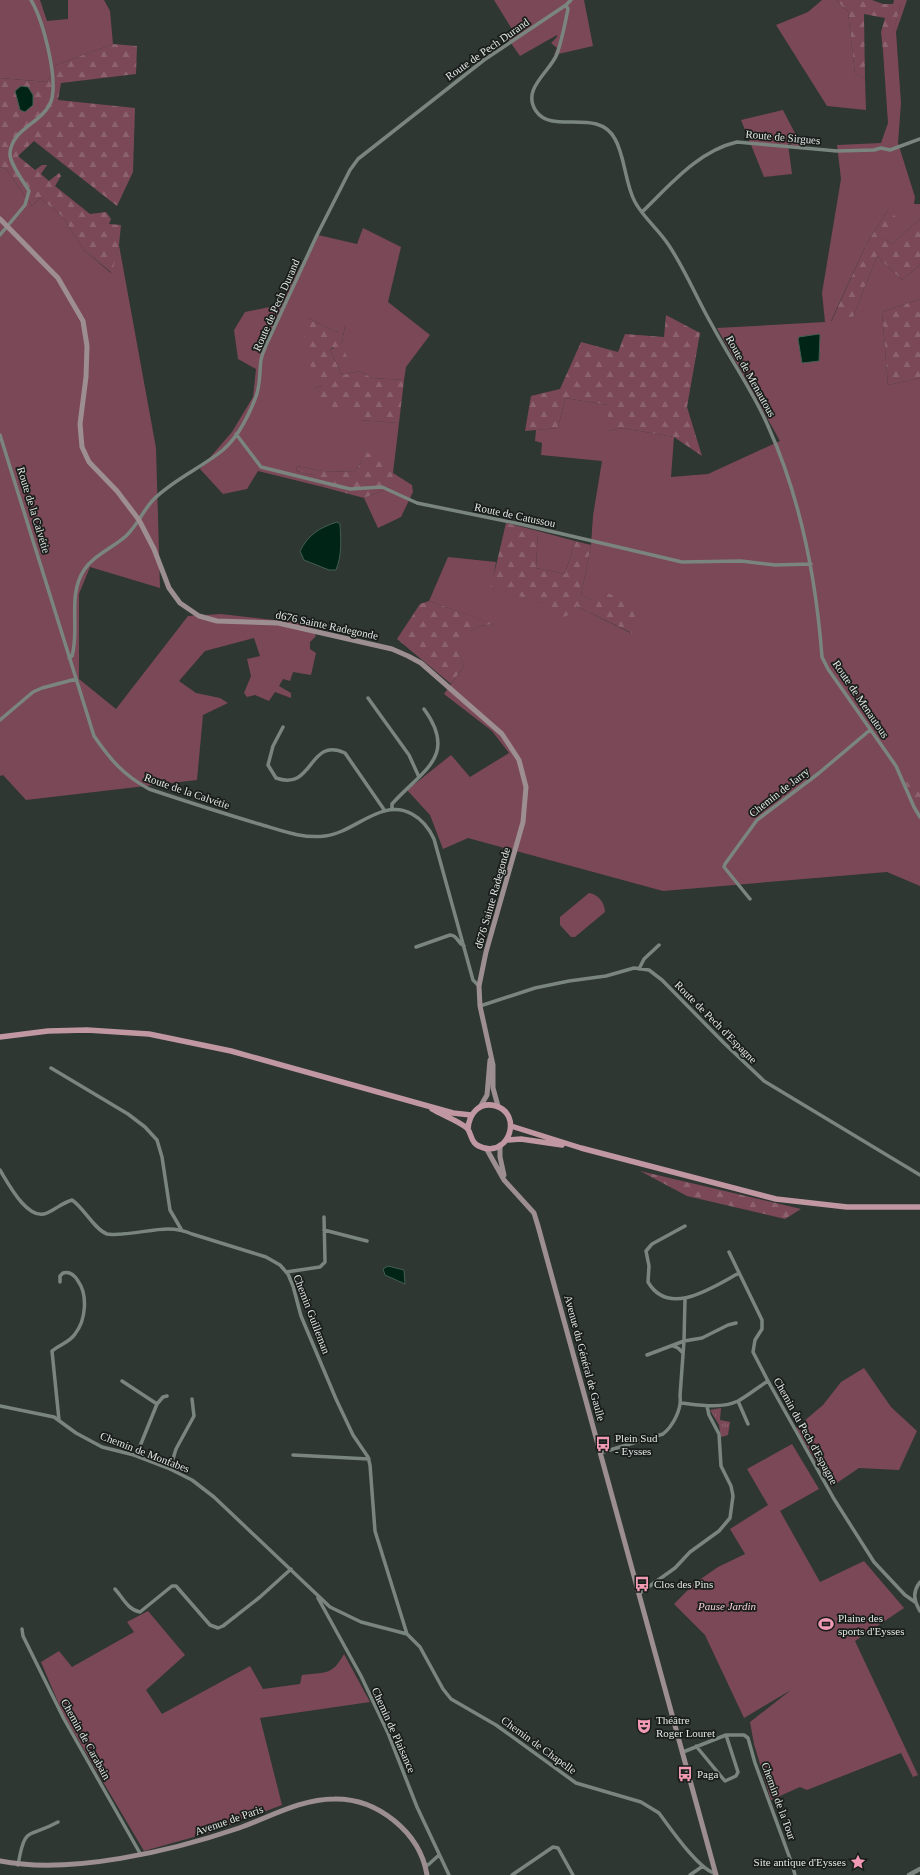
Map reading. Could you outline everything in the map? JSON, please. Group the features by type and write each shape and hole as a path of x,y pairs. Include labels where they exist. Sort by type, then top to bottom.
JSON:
{"main road":[{"name":"d676 Sainte Radegonde","path":"0,219 58,278 83,321 87,346 86,377 80,424 82,447 89,462 117,490 139,520 154,549 168,588 180,603 199,616 217,621 278,623 392,649 408,656 421,663 502,734 519,760 526,788 523,822 486,952 479,986 480,1006 490,1049"},
{"path":"0,1037 48,1031 87,1030 149,1034 231,1051 453,1113 471,1115"},
{"path":"490,1049 493,1065 493,1088 498,1106 507,1114 511,1126 507,1140"},
{"path":"490,1049 487,1095 480,1107 471,1115 468,1129 474,1142 486,1148 493,1148 507,1140 521,1139 581,1148"},
{"path":"421,1104 468,1129"},
{"path":"480,1107 486,1105 498,1106"},
{"path":"511,1126 581,1148 776,1199 847,1207 920,1207"},
{"path":"500,1145 500,1156 504,1180"},
{"name":"Avenue du Général de Gaulle","path":"486,1148 504,1180 534,1213 640,1593 716,1875"},
{"name":"Avenue de Paris","path":"0,1861 18,1865 48,1867 68,1866 141,1855 192,1843 298,1805 334,1798 367,1804 394,1820 416,1847 424,1864 427,1875"}],"street":[{"path":"0,235 25,205 29,191 11,160 10,154 12,143 19,133 37,119 50,104 53,90 52,67 37,10 31,0"},
{"name":"Route de Pech Durand","path":"69,658 72,656 75,648 74,606 80,579 84,570 126,536 154,499 176,481 223,450 236,434 256,397 260,380 261,360 273,329 350,170 358,159 484,60 566,5 571,0"},
{"name":"Route de Menautous","path":"566,5 568,9 556,55 550,67 536,83 533,90 532,101 536,111 544,118 553,121 590,122 606,128 615,139 635,202 668,244 767,424 781,455 798,506 811,564 822,657 828,669 896,766 914,807 920,816"},
{"name":"Route de Sirgues","path":"642,212 692,165 723,145 737,142 837,151 874,150 881,148 890,150 920,139"},
{"name":"Route de Catussou","path":"236,434 261,467 350,489 382,487 417,503 520,524 682,562 730,561 775,565 811,564"},
{"name":"Route de la Calvétie","path":"0,435 94,736 113,763 133,781 149,789 296,835 312,837 339,833 384,811 392,809 405,810 418,817 428,827 434,839 473,980 479,986"},
{"path":"0,720 33,692 42,688 76,679"},
{"path":"368,698 409,755 419,777"},
{"path":"392,809 392,804 434,760 439,746 435,729 424,709"},
{"path":"283,727 274,746 268,765 276,778 291,781 301,777 320,754 328,750 340,751 345,753 384,811"},
{"name":"Chemin de Jarry","path":"750,899 724,866 750,827 870,730"},
{"path":"416,947 450,934 456,937 460,944 464,946"},
{"path":"480,1006 535,988 606,976 634,968 639,969 644,959 654,948 659,945"},
{"name":"Route de Pech d'Espagne","path":"639,969 648,970 662,980 764,1081 920,1175"},
{"path":"51,1068 128,1114 145,1127 157,1140 162,1157 170,1210 181,1229"},
{"name":"Chemin Guilleman","path":"0,1170 18,1198 30,1211 37,1215 46,1214 65,1202 72,1200 78,1204 101,1230 108,1234 127,1234 172,1228 181,1229 266,1258 280,1265 286,1272 293,1286 301,1316 346,1423 369,1459 375,1531 407,1634"},
{"path":"286,1272 320,1267 324,1262 324,1217"},
{"path":"685,1226 652,1244 646,1251 649,1266 647,1278 651,1287 661,1296 685,1299 712,1288 739,1273"},
{"path":"324,1230 367,1241"},
{"name":"Chemin du Pech d'Espagne","path":"729,1252 762,1320 762,1329 755,1340 753,1352 768,1381 834,1499 874,1562 905,1595 915,1602"},
{"path":"58,1420 52,1351 75,1335 82,1316 85,1300 82,1286 69,1272 63,1273 60,1276 60,1282"},
{"path":"600,1453 663,1434 674,1421 682,1403 680,1396 685,1299"},
{"path":"647,1355 684,1341 702,1338 728,1325 736,1323"},
{"path":"672,1346 678,1348 683,1353"},
{"path":"122,1381 157,1404"},
{"path":"682,1403 707,1406 722,1405 738,1401 768,1381"},
{"path":"136,1456 157,1404 163,1397 167,1396"},
{"path":"170,1469 176,1449 194,1416 192,1399"},
{"path":"738,1401 748,1424"},
{"name":"Chemin de Monfabes","path":"0,1406 54,1416 76,1433 102,1446 136,1456 170,1469 192,1480 214,1497 292,1569 316,1595 330,1607 361,1622 407,1634"},
{"path":"640,1593 676,1568 690,1552 719,1531 730,1518 733,1496 731,1486 721,1466 719,1434 709,1415 707,1406"},
{"path":"293,1455 369,1459"},
{"path":"115,1590 129,1607 140,1612 172,1586 176,1586 210,1625 218,1628 223,1626 260,1597 292,1569"},
{"path":"920,1582 914,1593 915,1602 920,1611"},
{"name":"Chemin de Plaisance","path":"316,1595 360,1676 388,1733 417,1807 449,1875"},
{"name":"Chemin de Carabain","path":"22,1629 23,1636 64,1719 141,1855"},
{"name":"Chemin de Chapelle","path":"407,1634 420,1646 443,1689 451,1699 496,1724 576,1783 640,1802 659,1813 696,1860 716,1875"},
{"path":"683,1752 696,1746 726,1735 738,1772 736,1776 725,1781 696,1746"},
{"name":"Chemin de la Tour","path":"726,1735 744,1735 748,1738 795,1875"},
{"path":"18,1865 22,1843 26,1836 58,1822"},
{"path":"512,1875 553,1847 558,1848 573,1875"},
{"path":"424,1864 428,1864 439,1855"},
{"path":"690,1875 703,1866"},
{"path":"909,1875 920,1870"}],"green space":[{"path":"0,0 40,0 47,21 68,19 68,0 104,0 110,11 113,44 56,65 47,82 0,78"},
{"path":"494,0 584,0 593,46 554,55 557,48 551,43 557,35 520,56 508,39 515,34"},
{"path":"822,0 836,0 848,12 855,74 865,78 866,110 827,106 776,25 808,12"},
{"path":"836,0 872,0 883,4 901,4 889,47 883,51 881,32 885,18 864,14 865,78 855,74 848,12"},
{"path":"894,0 907,0 896,32 901,103 898,143 915,197 914,204 920,204 920,219 892,244 885,239 888,210 866,245 831,321 853,317 877,256 902,280 920,265 920,299 882,312 888,385 920,378 920,886 887,872 663,891 468,838 443,849 430,815 407,790 451,755 470,777 509,753 492,731 444,694 464,666 455,641 478,626 493,624 429,601 448,557 496,562 492,587 551,606 576,606 631,633 607,593 604,599 591,600 581,595 591,545 593,516 602,461 541,455 542,443 535,441 536,430 558,428 565,398 608,405 608,431 622,428 674,437 671,477 708,474 780,441 717,328 825,322 822,293 841,179 837,145 881,143 888,123 883,51 889,46 901,4 893,4"},
{"path":"113,44 137,46 136,74 61,83 58,100 135,108 133,172 117,206 34,141 18,156 35,170 42,165 47,165 41,174 49,181 59,173 61,176 55,186 90,214 106,212 111,219 109,224 121,225 119,245 112,273 84,250 62,216 40,198 32,206 6,169 0,167 0,78 47,82 56,65"},
{"path":"783,110 802,147 788,144 792,174 764,177 741,120"},
{"path":"0,167 6,169 32,206 40,198 62,216 84,250 111,273 119,245 156,448 160,588 90,567 79,594 79,679 116,709 188,616 221,614 310,624 316,636 310,642 310,649 316,653 311,675 293,672 290,681 283,679 279,686 291,693 291,698 275,692 269,701 255,695 247,697 244,693 251,676 247,659 260,656 254,638 205,651 179,681 196,693 220,698 228,703 203,715 197,780 26,800 3,775 0,776"},
{"path":"888,210 896,217 885,239 892,244 920,219 920,265 902,280 877,256 853,317 831,322 866,245"},
{"path":"363,228 401,247 388,302 430,335 406,367 404,380 372,378 359,371 342,375 330,350 342,343 345,326 339,332 334,331 308,318 322,386 314,388 361,407 360,420 399,423 393,473 412,485 413,492 401,517 378,528 364,498 391,487 364,450 361,463 354,472 322,471 297,466 296,471 313,475 323,487 258,471 247,489 223,494 200,469 232,432 253,397 256,369 238,359 234,330 245,312 279,305 318,235 357,244"},
{"path":"920,299 920,378 888,385 882,312"},
{"path":"666,315 700,333 687,407 702,456 674,437 622,428 608,431 608,405 565,398 558,428 525,431 531,396 560,389 581,342 618,352 625,334 664,337"},
{"path":"308,318 339,332 339,325 345,325 342,343 349,364 343,367 333,347 330,350 342,375 359,371 372,378 404,380 399,423 360,420 360,407 322,411 314,388 322,386 302,350"},
{"path":"363,450 388,465 393,474 391,487 364,498 323,487 313,475 296,471 297,466 322,471 354,472 361,463"},
{"path":"506,523 538,531 536,568 565,574 575,541 591,545 581,595 591,600 598,596 604,598 607,593 638,604 632,633 576,606 574,613 552,621 550,606 491,587"},
{"path":"538,531 575,541 565,574 536,568"},
{"path":"429,601 494,624 478,626 456,641 464,666 451,684 397,639 420,604"},
{"path":"909,780 917,791 920,791 920,812 905,783"},
{"path":"589,893 595,895 600,900 604,905 605,912 575,937 571,937 560,925 560,917"},
{"path":"640,1171 801,1209 785,1219 687,1196"},
{"path":"864,1368 891,1407 917,1431 899,1470 859,1468 831,1487 796,1428 823,1405 841,1382"},
{"path":"721,1408 720,1420 730,1422 728,1435 721,1437 719,1425 710,1410"},
{"name":"Plaine des sports d'Eysses","path":"792,1444 819,1489 780,1511 820,1582 864,1561 904,1608 855,1641 918,1775 913,1777 901,1753 807,1790 800,1787 771,1800 754,1744 750,1722 791,1690 744,1718 705,1635 674,1604 695,1583 718,1567 745,1554 730,1529 768,1505 747,1469"},
{"path":"148,1611 185,1655 146,1690 162,1714 250,1666 263,1689 300,1684 302,1675 322,1673 332,1670 344,1654 370,1702 260,1718 282,1805 208,1833 144,1851 63,1714 41,1662 59,1651 72,1667 134,1632 127,1622"}],"shaded area":[{"path":"21,86 28,87 33,95 33,105 25,112 20,110 15,91"},
{"path":"819,334 819,361 802,363 798,339 799,337"},
{"path":"337,522 340,524 341,542 336,570 329,570 304,560 300,551 307,540 320,529"},
{"path":"388,1266 404,1270 405,1284 385,1275 383,1269"}],"place":[{"name":"Plein Sud - Eysses","path":"603,1444"},
{"name":"Clos des Pins","path":"642,1584"},
{"name":"Plaine des sports d'Eysses","path":"826,1624"},
{"name":"Théâtre Roger Louret","path":"644,1726"},
{"name":"Paga","path":"685,1774"},
{"name":"Site antique d'Eysses","path":"858,1862"}],"park label":[{"name":"Pause Jardin","path":"727,1606"}]}
